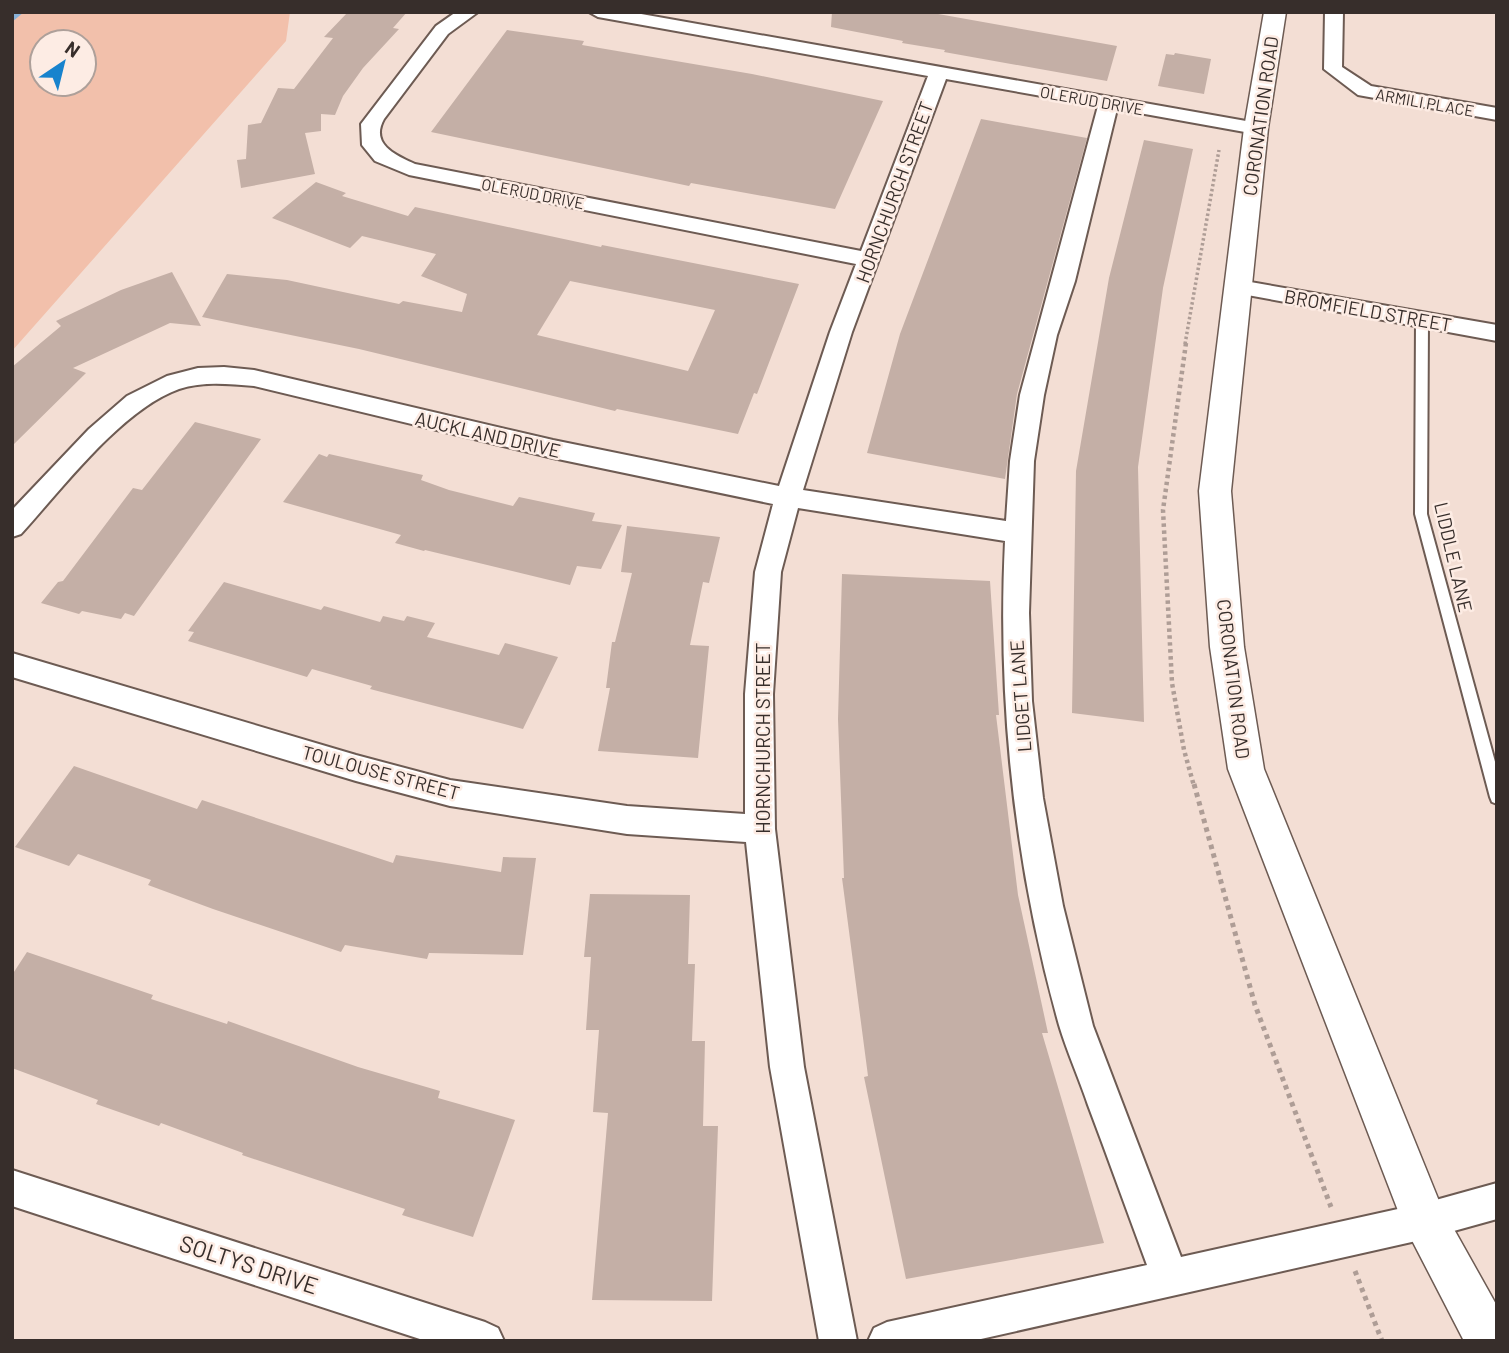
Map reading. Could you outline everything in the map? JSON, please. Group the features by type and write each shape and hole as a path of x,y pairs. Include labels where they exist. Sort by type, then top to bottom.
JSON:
{"street":[{"name":"OLERUD DRIVE","path":"469,12 442,30 371,124 372,145 390,162 423,171 870,260"},
{"name":"OLERUD DRIVE","path":"598,12 1256,128"},
{"name":"CORONATION ROAD","path":"1275,12 1256,128 1215,491 1227,647 1246,769 1425,1221 1490,1341"},
{"name":"ARMILI PLACE","path":"1334,12 1333,69 1365,91 1497,114"},
{"name":"HORNCHURCH STREET","path":"838,1341 787,1068 760,829 759,694 768,572 841,332 938,74"},
{"name":"LIDGET LANE","path":"1109,103 1032,395 1022,461 1015,613 1018,701 1028,798 1047,906 1076,1026 1170,1278"},
{"name":"BROMFIELD STREET","path":"1239,287 1497,333"},
{"name":"AUCKLAND DRIVE","path":"12,527 113,418 139,397 171,382 223,374 254,378 553,449 743,490 1019,533"},
{"name":"TOULOUSE STREET","path":"12,665 356,768 450,793 628,820 760,829"},
{"name":"SOLTYS DRIVE","path":"15,1194 485,1341"},
{"path":"887,1341 1425,1221 1497,1201"}],"lane":[{"name":"LIDDLE LANE","path":"1422,320 1421,514 1497,797"}],"path":[{"path":"1378,1333 1382,1341"}],"shaded area":[{"path":"12,12 290,12 286,41 12,351"}],"building":[{"path":"348,12 407,12 393,28 399,29 363,68 343,96 335,115 321,114 321,131 305,133 315,174 241,188 237,160 246,159 248,125 261,123 278,88 294,89 333,38 324,37"},
{"path":"832,12 927,12 1117,46 1107,81 944,52 945,50 831,27"},
{"path":"507,30 584,41 582,45 752,74 883,101 835,209 691,183 689,186 431,132"},
{"path":"1166,54 1211,59 1204,94 1158,86"},
{"path":"981,119 1087,138 1017,394 1005,479 867,453 900,334"},
{"path":"1144,140 1193,149 1163,288 1138,467 1144,722 1072,713 1076,471 1109,278"},
{"path":"316,182 346,193 342,196 408,216 415,207 601,247 602,245 799,284 757,394 754,393 738,434 617,409 615,411 359,349 202,317 227,274 287,280 399,304 403,301 462,312 467,294 421,276 436,254 362,236 350,248 272,218","holes":["570,281 715,310 688,371 537,335"]},
{"path":"172,272 201,326 170,323 73,368 86,373 12,446 12,367 61,326 56,321 121,290"},
{"path":"195,422 261,439 134,616 125,613 121,619 82,611 79,614 41,603 58,582 63,581 133,488 142,490"},
{"path":"319,454 423,475 421,480 449,490 513,506 519,497 595,513 592,521 622,525 601,569 577,566 570,585 424,551 395,543 401,535 283,502"},
{"path":"627,526 720,537 709,583 703,582 690,645 709,646 698,758 598,751 610,688 606,688 612,642 615,642 632,573 621,572"},
{"path":"842,574 990,581 999,715 996,715 1018,895 1048,1033 1042,1033 1104,1243 906,1279 864,1077 868,1076 842,878 838,719"},
{"path":"224,582 321,610 324,606 380,622 383,616 404,621 407,616 435,623 427,637 499,655 505,643 558,657 523,729 370,689 372,686 312,669 307,677 188,641 194,632 188,631"},
{"path":"74,766 197,809 202,800 393,863 396,855 501,872 503,857 536,858 523,955 429,953 427,959 345,945 341,952 148,885 151,880 78,854 69,866 15,847"},
{"path":"590,894 690,895 688,964 695,964 692,1041 705,1041 703,1126 718,1126 712,1301 592,1300 608,1113 593,1112 599,1030 586,1030 591,957 584,957"},
{"path":"27,952 153,995 151,999 227,1024 228,1021 358,1067 440,1091 438,1098 515,1120 473,1237 402,1215 405,1209 242,1155 243,1153 161,1123 159,1126 96,1104 98,1100 12,1068 12,975"}],"waterway":[{"path":"12,20 21,12"}]}
